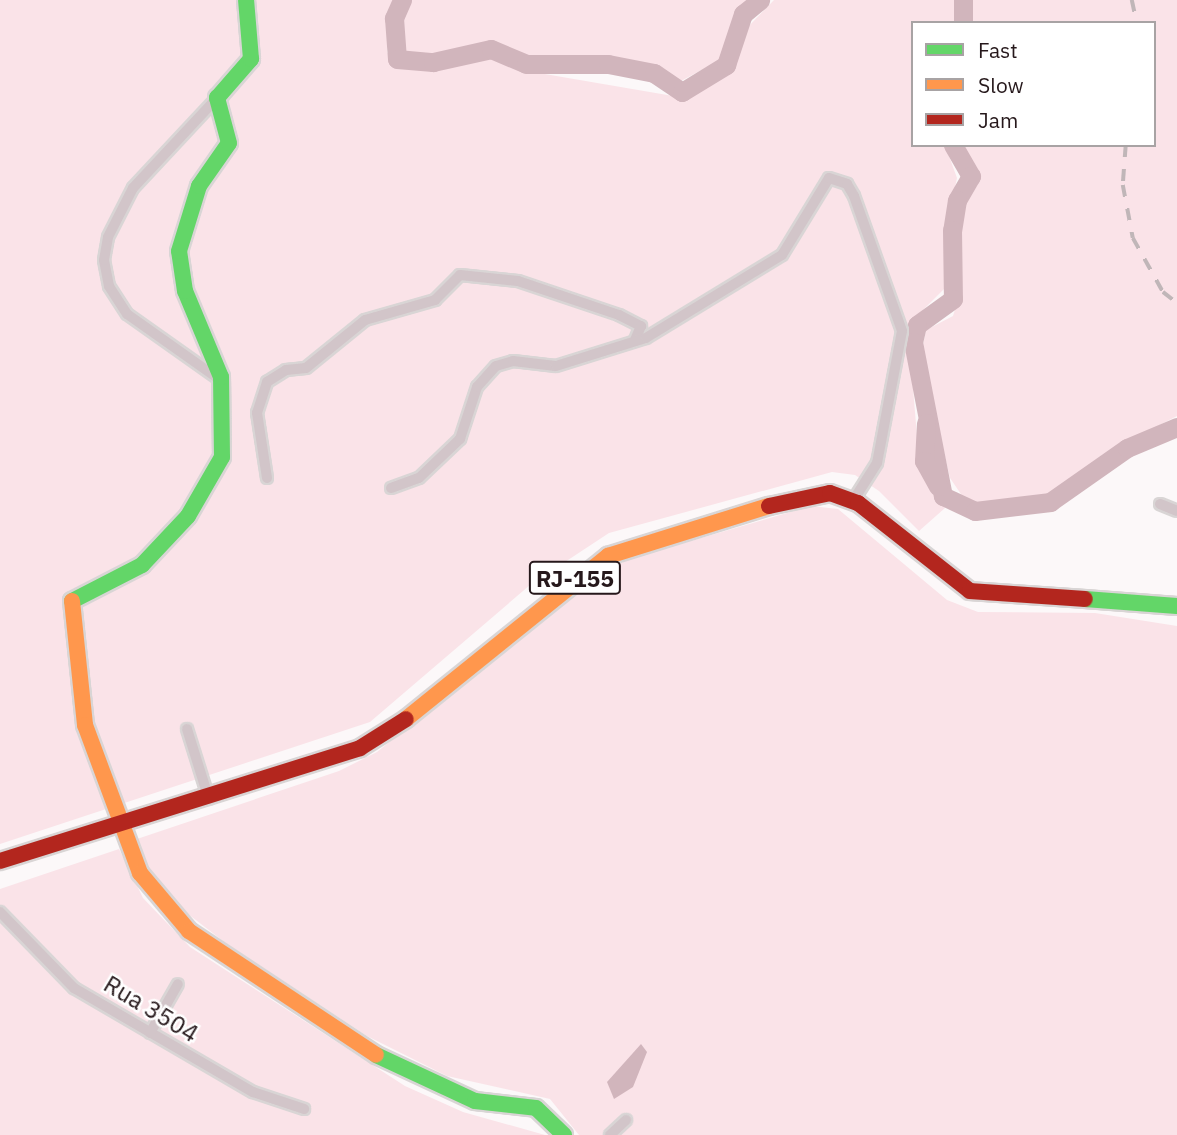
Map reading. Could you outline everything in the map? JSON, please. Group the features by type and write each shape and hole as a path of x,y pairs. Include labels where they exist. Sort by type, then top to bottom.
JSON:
{"street":[{"path":"223,387 201,361 127,314 109,286 104,260 108,237 133,188 218,98 253,54 246,0"},
{"path":"218,98 229,143 199,186 179,251 185,290 223,387 219,469 188,516 142,565 75,598 66,610 85,725 120,823 152,893 189,931 386,1060 475,1101 536,1108 564,1135"},
{"path":"391,488 419,478 460,439 477,387 496,366 513,361 556,366 635,340 769,265 789,245 822,183 838,178 847,184 902,331 877,463 853,500"},
{"path":"268,478 257,413 267,382 306,368 365,320 435,300 460,275 518,281 619,314 641,326 635,340"},
{"name":"RJ-155","path":"0,861 343,756 392,730 608,556 803,496 830,493 853,500 970,591 1177,606"},
{"path":"1160,504 1177,511"},
{"path":"187,729 209,799"},
{"name":"Rua 3504","path":"0,912 74,988 270,1100 304,1109"},
{"path":"150,1033 178,984"},
{"path":"610,1135 626,1120"}],"shaded area":[{"path":"0,0 394,0 387,52 397,67 436,69 490,57 533,72 679,97 729,69 747,28 774,0 956,0 955,21 911,21 911,147 946,147 957,178 947,226 947,286 913,320 909,339 919,461 945,508 919,531 879,491 855,475 832,472 609,533 530,585 370,722 0,844"},
{"path":"408,0 748,0 722,59 681,81 602,59 532,58 494,41 431,59 403,56 396,23"},
{"path":"971,0 1177,0 1177,416 1102,455 1052,494 993,506 965,500 950,478 921,355 926,330 953,316 960,294 956,235 961,199 977,172 959,147 1156,147 1156,21 968,21"},
{"path":"811,506 838,509 947,600 978,612 1095,613 1177,626 1177,1135 579,1135 550,1099 447,1076 367,1036 227,944 175,904 151,875 137,839 339,771 377,752 594,576 632,558"},
{"path":"119,849 143,898 190,947 405,1086 463,1112 545,1135 0,1135 0,889"},
{"path":"641,1044 647,1052 633,1087 614,1099 607,1082"}],"waterway":[{"path":"402,0 394,18 397,59 433,62 491,49 526,64 608,64 654,73 682,92 726,65 743,14 760,0"},
{"path":"963,0 963,21"},
{"path":"954,147 971,176 957,200 952,230 953,299 917,325 913,342 943,496 975,511 1050,502 1127,448 1177,427"},
{"path":"926,423 924,461 938,486"}],"railway":[{"path":"1132,0 1137,21"},
{"path":"1126,147 1123,185 1133,238 1163,292 1177,303"}],"traffic: fast":[{"path":"72,601 142,565 188,516 222,457 221,377 185,291 179,251 199,186 229,143 217,98 251,59 246,0"},
{"path":"1085,599 1177,606"},
{"path":"376,1055 475,1101 536,1108 564,1135"}],"traffic: slow":[{"path":"406,719 608,556 769,506"},
{"path":"72,601 85,725 140,873 189,931 376,1055"}],"traffic: jam":[{"path":"769,506 830,493 858,503 970,591 1085,599"},
{"path":"0,861 360,748 406,719"}]}
